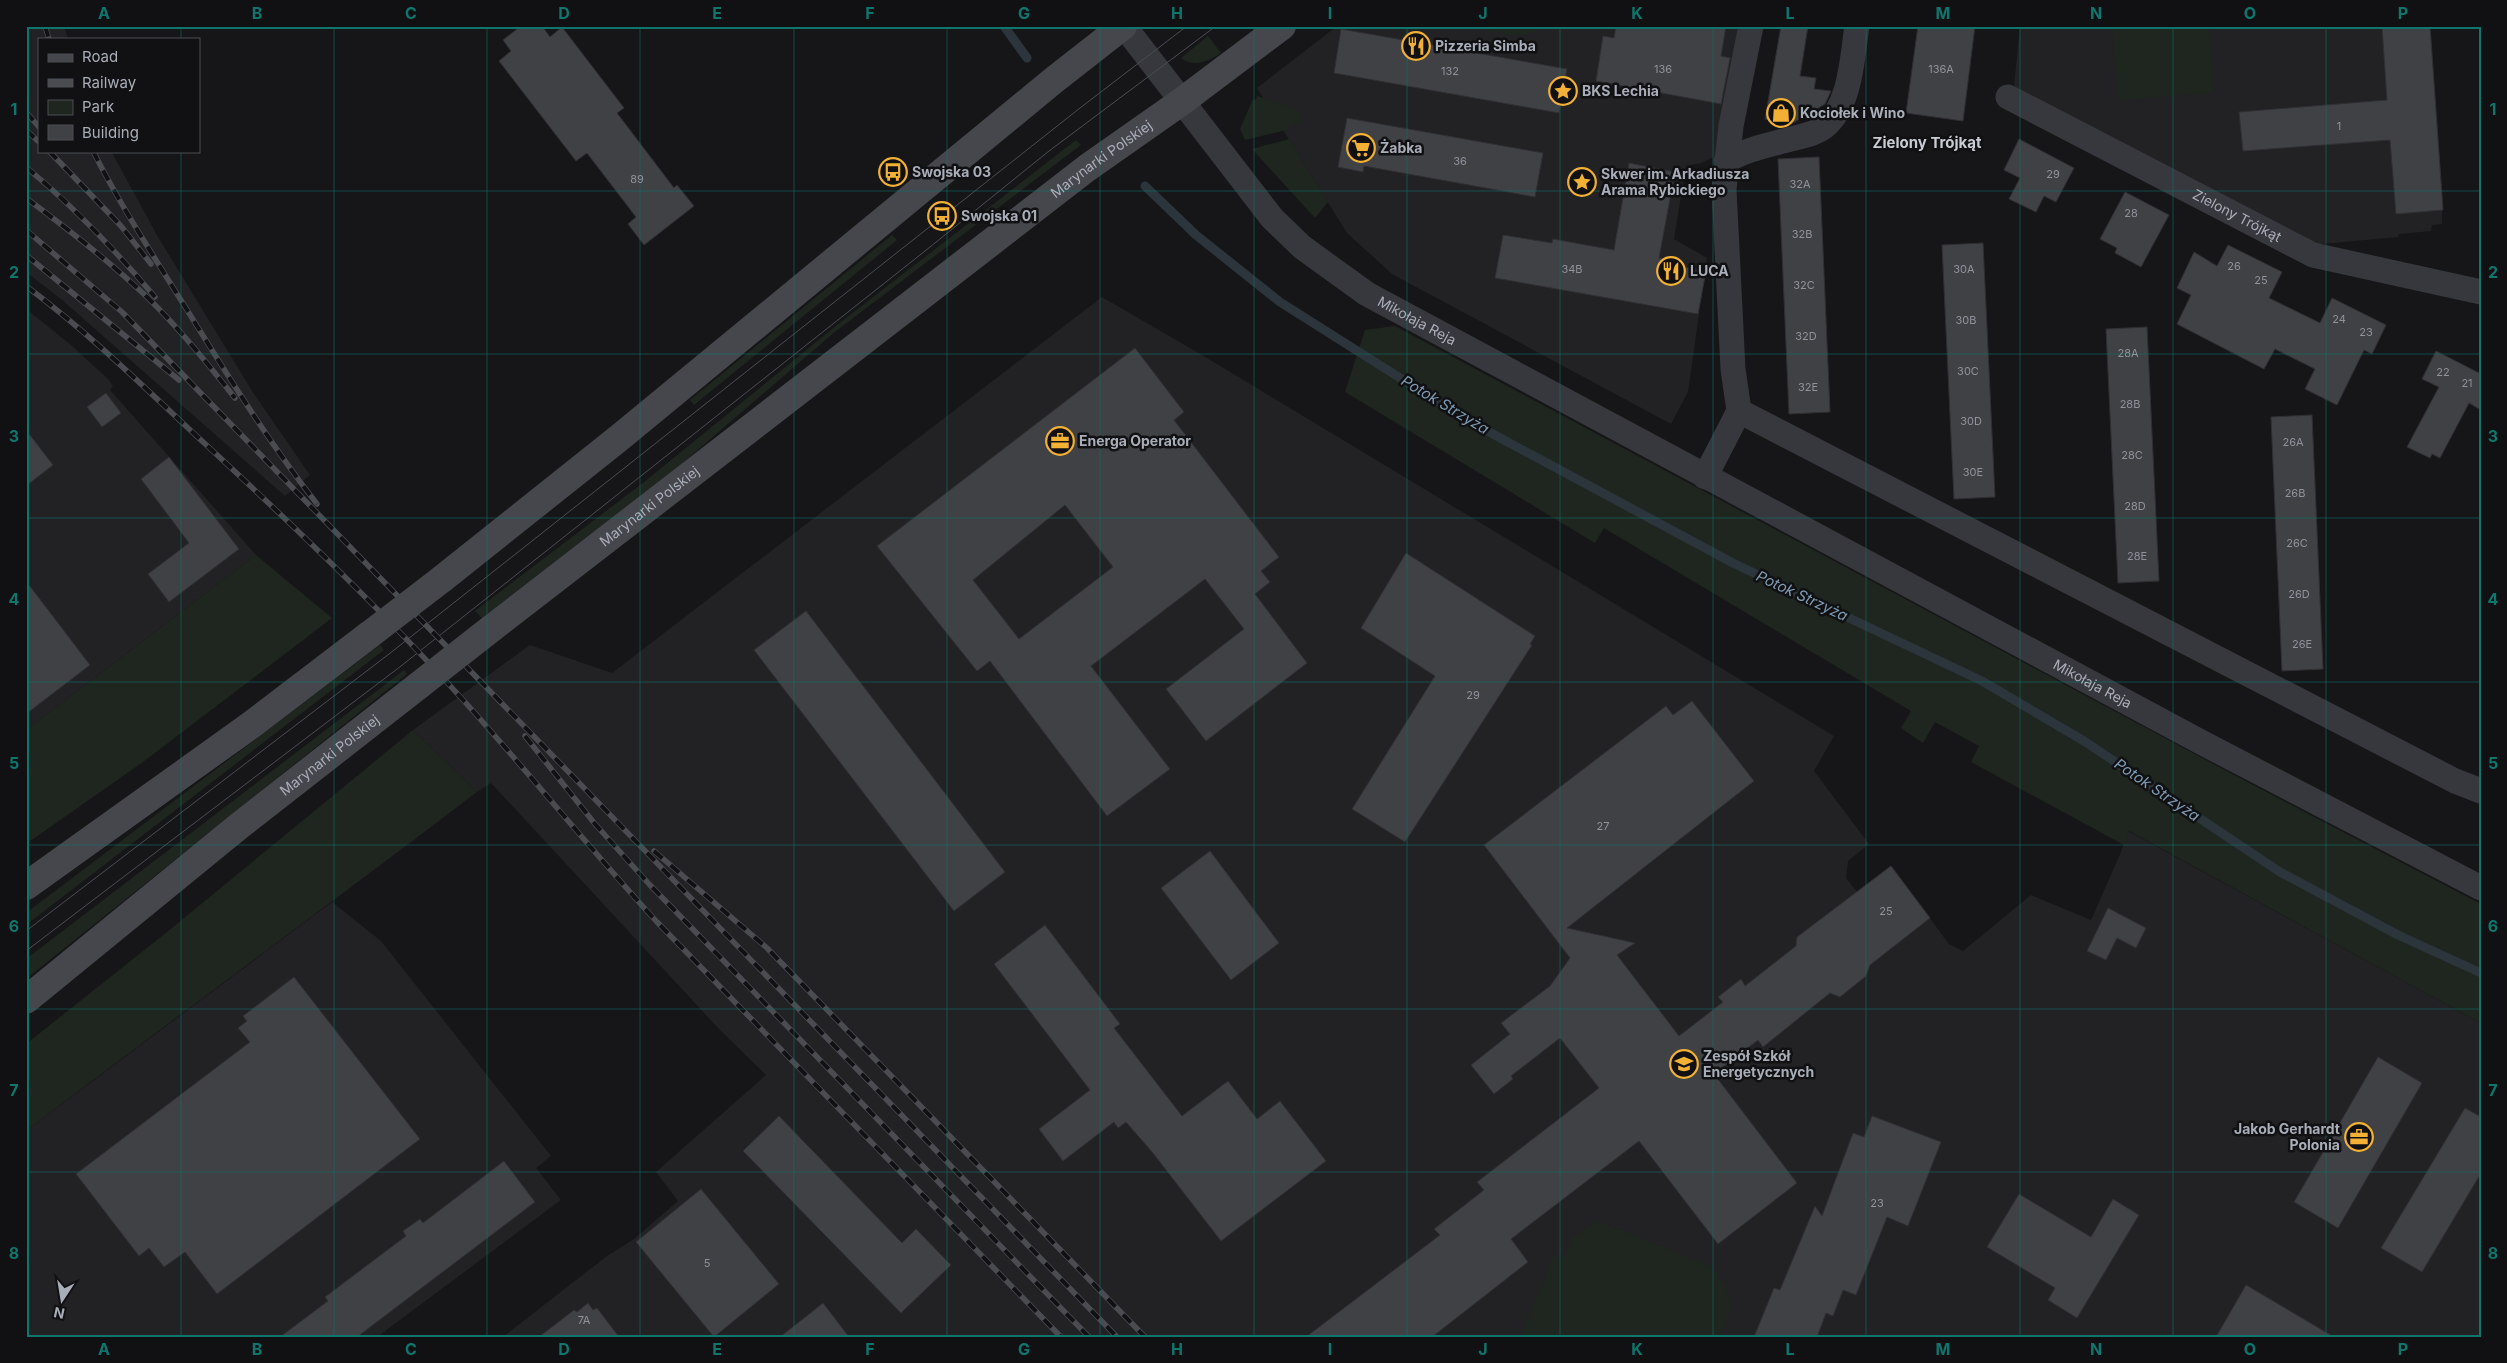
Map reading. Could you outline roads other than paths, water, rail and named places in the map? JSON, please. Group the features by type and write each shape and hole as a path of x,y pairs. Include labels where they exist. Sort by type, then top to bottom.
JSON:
{"main road":[{"path":"26,886 251,725 442,579 619,438 1054,80 1123,26"},
{"name":"Marynarki Polskiej","path":"26,1000 239,826 492,628 1087,168 1181,102 1282,26"}],"street":[{"name":"Mikołaja Reja","path":"1123,26 1272,218 1302,247 1367,294 2199,741 2481,888"},
{"path":"1705,477 1739,411 1732,332 1724,189 1726,161 1751,26"},
{"path":"1726,161 1743,152 1814,132 1825,126 1833,117 1844,93 1858,26"},
{"name":"Zielony Trójkąt","path":"2008,97 2313,255 2481,292"},
{"path":"1739,411 2455,781 2481,791"}],"waterway":[{"name":"Potok Strzyża","path":"1004,26 1027,58"},
{"name":"Potok Strzyża","path":"1145,186 1196,235 1280,302 1465,419 1733,563 1982,681 2084,741 2280,872 2398,935 2481,973"}],"tram line":[{"path":"26,931 389,654 1080,108 1187,26"},
{"path":"26,951 401,666 1049,151 1216,26"}],"railway":[{"path":"45,26 49,38"},
{"path":"26,112 38,126"},
{"path":"26,130 38,141"},
{"path":"50,152 121,226 151,264"},
{"path":"94,152 137,230 232,381 281,456 317,504"},
{"path":"26,167 94,229 155,297"},
{"path":"26,198 88,246 147,297 182,333 235,398"},
{"path":"26,230 122,312 1117,1337"},
{"path":"26,255 179,380"},
{"path":"26,286 72,323 138,381 270,504 369,601 464,701 657,922 1061,1337"},
{"path":"525,736 595,824 649,884 1089,1337"},
{"path":"654,851 767,948 1145,1337"}],"place":[{"name":"Pizzeria Simba","path":"1416,46"},
{"name":"BKS Lechia","path":"1563,91"},
{"name":"Kociołek i Wino","path":"1781,113"},
{"name":"Żabka","path":"1361,148"},
{"name":"Swojska 03","path":"893,172"},
{"name":"Skwer im. Arkadiusza Arama Rybickiego","path":"1582,182"},
{"name":"Swojska 01","path":"942,216"},
{"name":"LUCA","path":"1671,271"},
{"name":"Energa Operator","path":"1060,441"},
{"name":"Zespół Szkół Energetycznych","path":"1684,1064"},
{"name":"Jakob Gerhardt Polonia","path":"2359,1137"}],"district":[{"name":"Zielony Trójkąt","path":"1927,143"}]}
